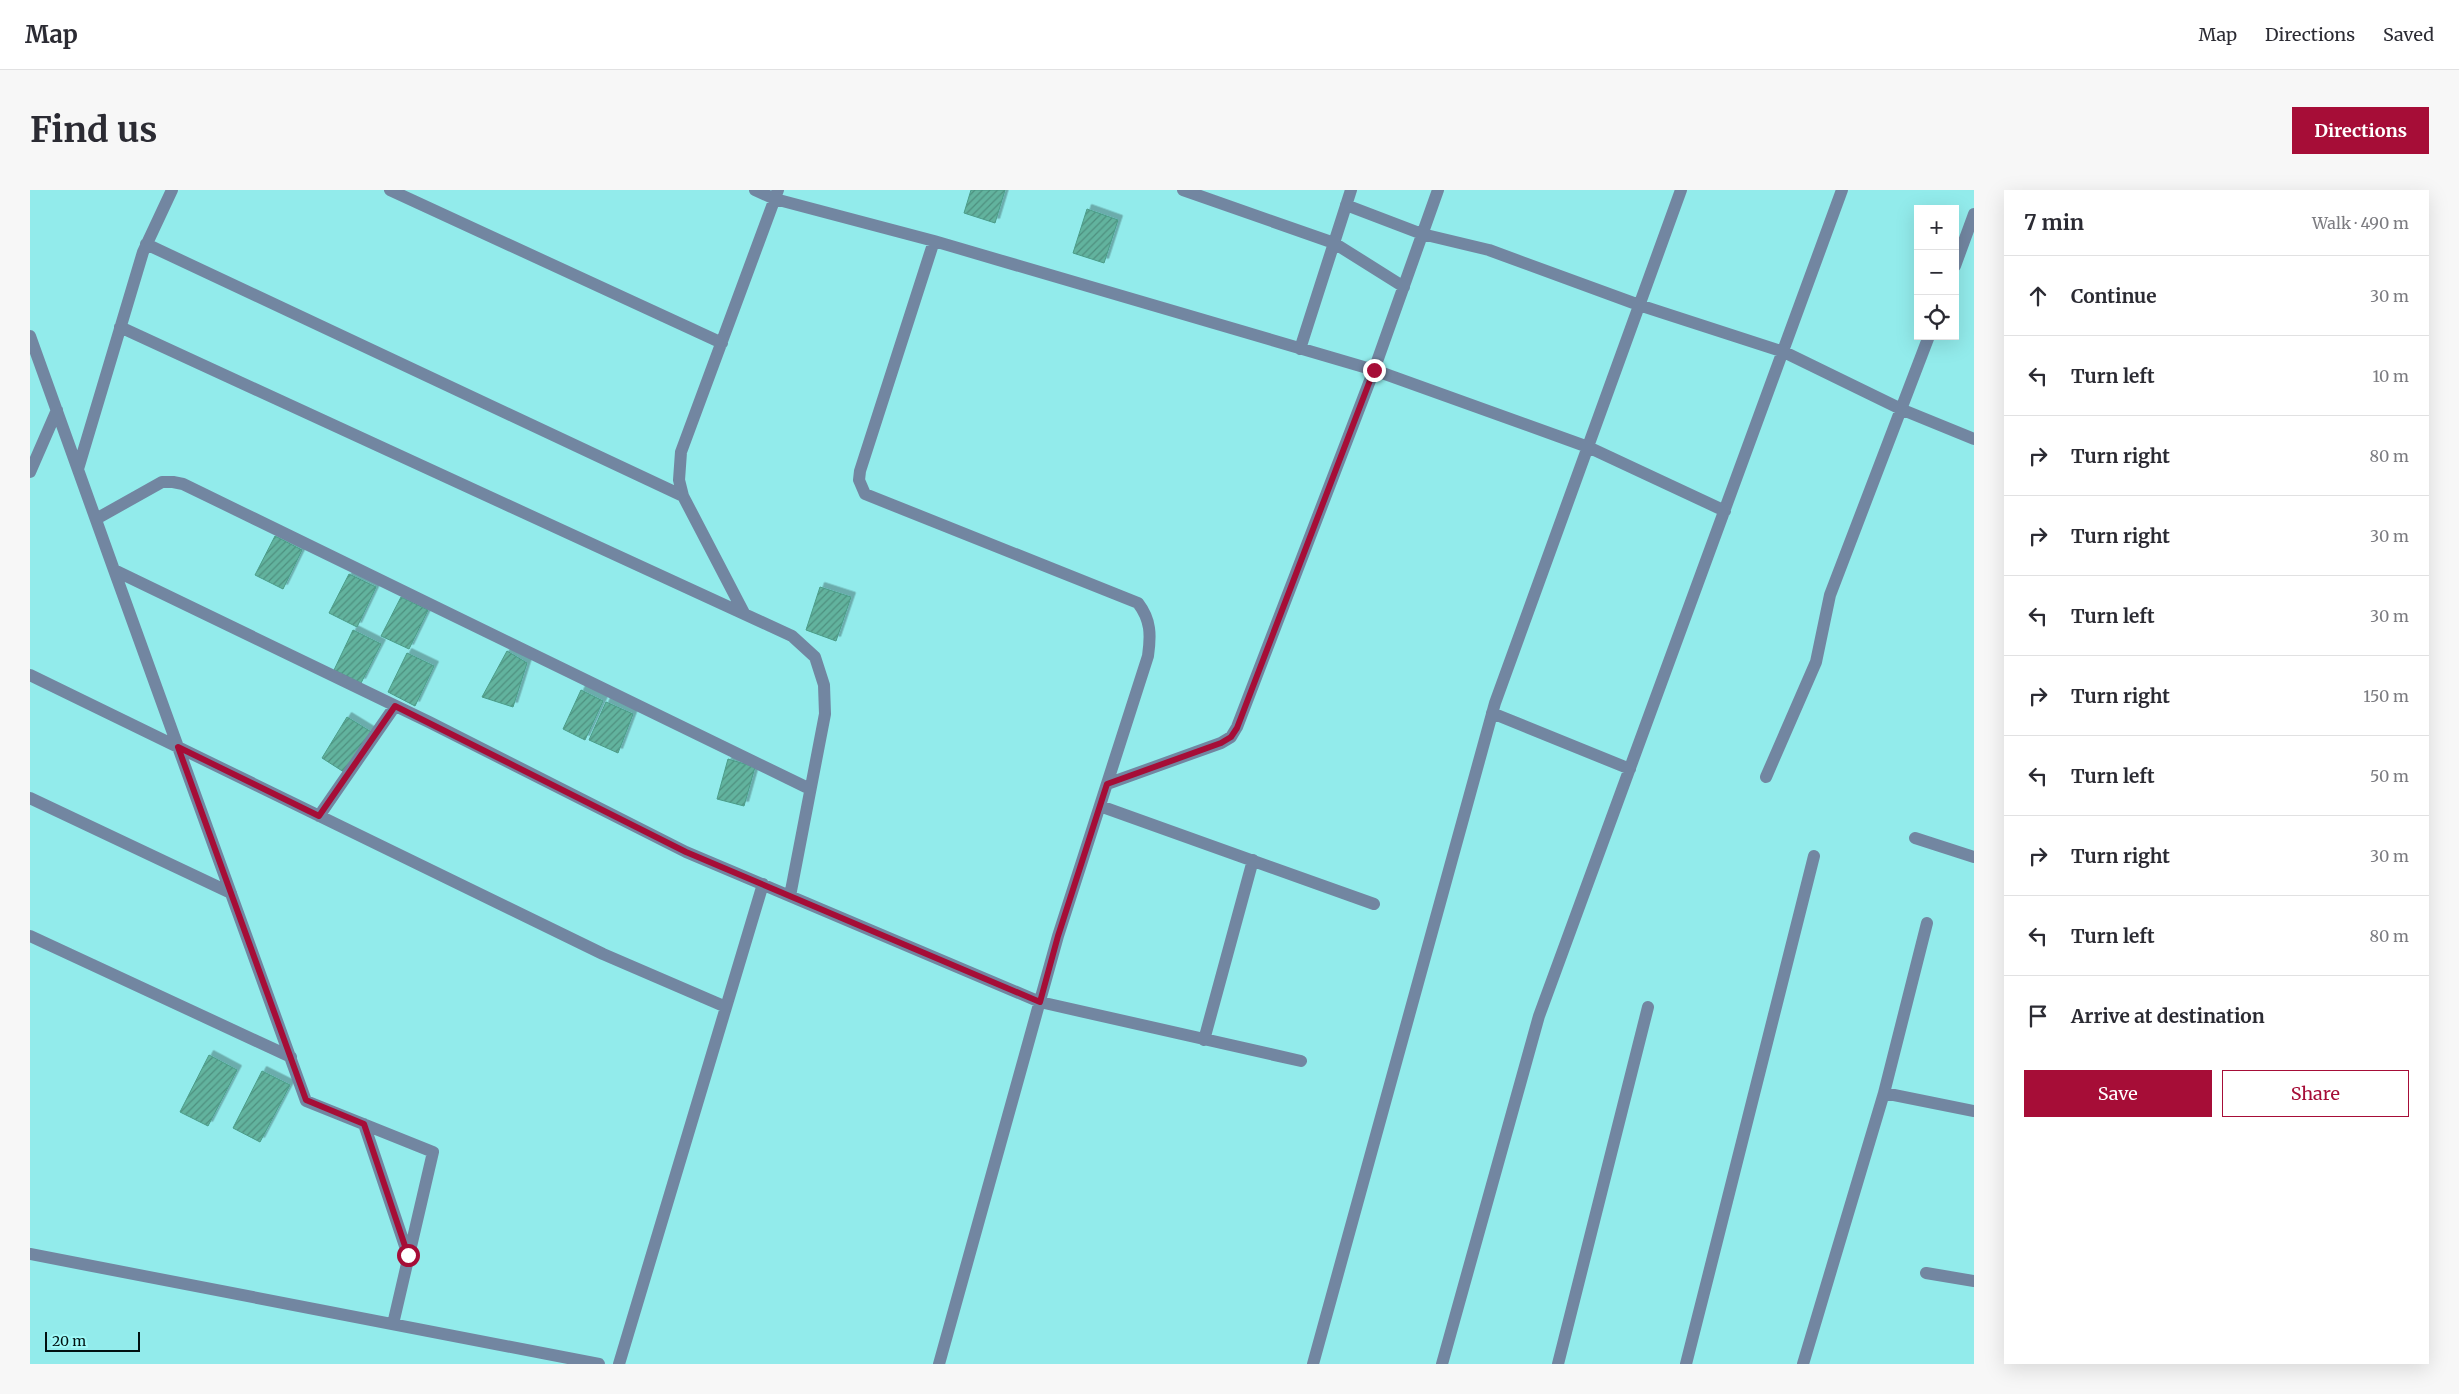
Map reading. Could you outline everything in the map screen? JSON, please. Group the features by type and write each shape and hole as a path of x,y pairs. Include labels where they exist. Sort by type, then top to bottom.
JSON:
{"street":[{"path":"78,469 146,244 172,190"},
{"path":"390,190 722,343"},
{"path":"755,190 1374,370 1588,447 1725,511"},
{"path":"1183,190 1334,243 1404,287"},
{"path":"1300,349 1351,190"},
{"path":"1107,784 1221,743 1231,737 1243,716 1374,370 1438,190"},
{"path":"1313,1364 1492,712 1681,190"},
{"path":"1442,1364 1532,1036 1842,190"},
{"path":"744,613 683,496 679,480 681,452 777,195"},
{"path":"1346,204 1422,234 1489,250 1639,305 1784,352 1903,410 1974,438"},
{"path":"1959,255 1974,214"},
{"path":"934,241 860,471 861,489 866,494 1138,603 1146,614 1151,632 1148,656 1058,936 939,1364"},
{"path":"146,244 683,496"},
{"path":"120,327 792,636 815,656 824,685 825,714 790,896"},
{"path":"30,336 33,351 57,410 306,1100 433,1152 393,1324"},
{"path":"1766,778 1816,662 1830,595 1929,340"},
{"path":"30,472 57,410"},
{"path":"96,519 162,482 183,484 810,789"},
{"path":"114,570 395,706 686,852 1040,1002 1301,1061"},
{"path":"30,676 603,954 726,1008"},
{"path":"319,816 395,706"},
{"path":"1492,712 1630,769"},
{"path":"30,798 231,893"},
{"path":"1100,806 1374,904"},
{"path":"1915,838 1974,857"},
{"path":"1686,1364 1814,856"},
{"path":"1204,1040 1252,860"},
{"path":"619,1364 763,884"},
{"path":"1803,1364 1884,1092 1928,923"},
{"path":"30,936 290,1057"},
{"path":"1558,1364 1648,1007"},
{"path":"1884,1092 1974,1111"},
{"path":"364,1124 408,1255"},
{"path":"30,1254 599,1364"},
{"path":"1926,1273 1974,1281"}],"building":[{"path":"971,190 1005,190 995,223 964,213"},
{"path":"1087,209 1118,220 1104,263 1073,253"},
{"path":"275,536 302,550 283,589 255,575"},
{"path":"349,574 376,587 357,627 329,613"},
{"path":"820,587 851,597 836,641 806,630"},
{"path":"401,597 428,610 409,649 381,636"},
{"path":"353,630 381,644 361,683 334,670"},
{"path":"507,651 527,663 513,707 482,697"},
{"path":"407,653 434,666 415,706 388,692"},
{"path":"581,690 603,701 585,740 563,729"},
{"path":"606,702 633,714 618,753 589,740"},
{"path":"347,717 373,733 347,774 322,758"},
{"path":"728,759 755,767 744,806 717,799"},
{"path":"209,1055 237,1070 208,1126 180,1112"},
{"path":"262,1071 290,1085 260,1142 233,1128"}],"route":[{"path":"408,1255 364,1124 306,1100 178,747 319,816 395,706 686,852 1040,1002 1058,936 1107,784 1221,743 1231,737 1237,728 1374,370"}]}
